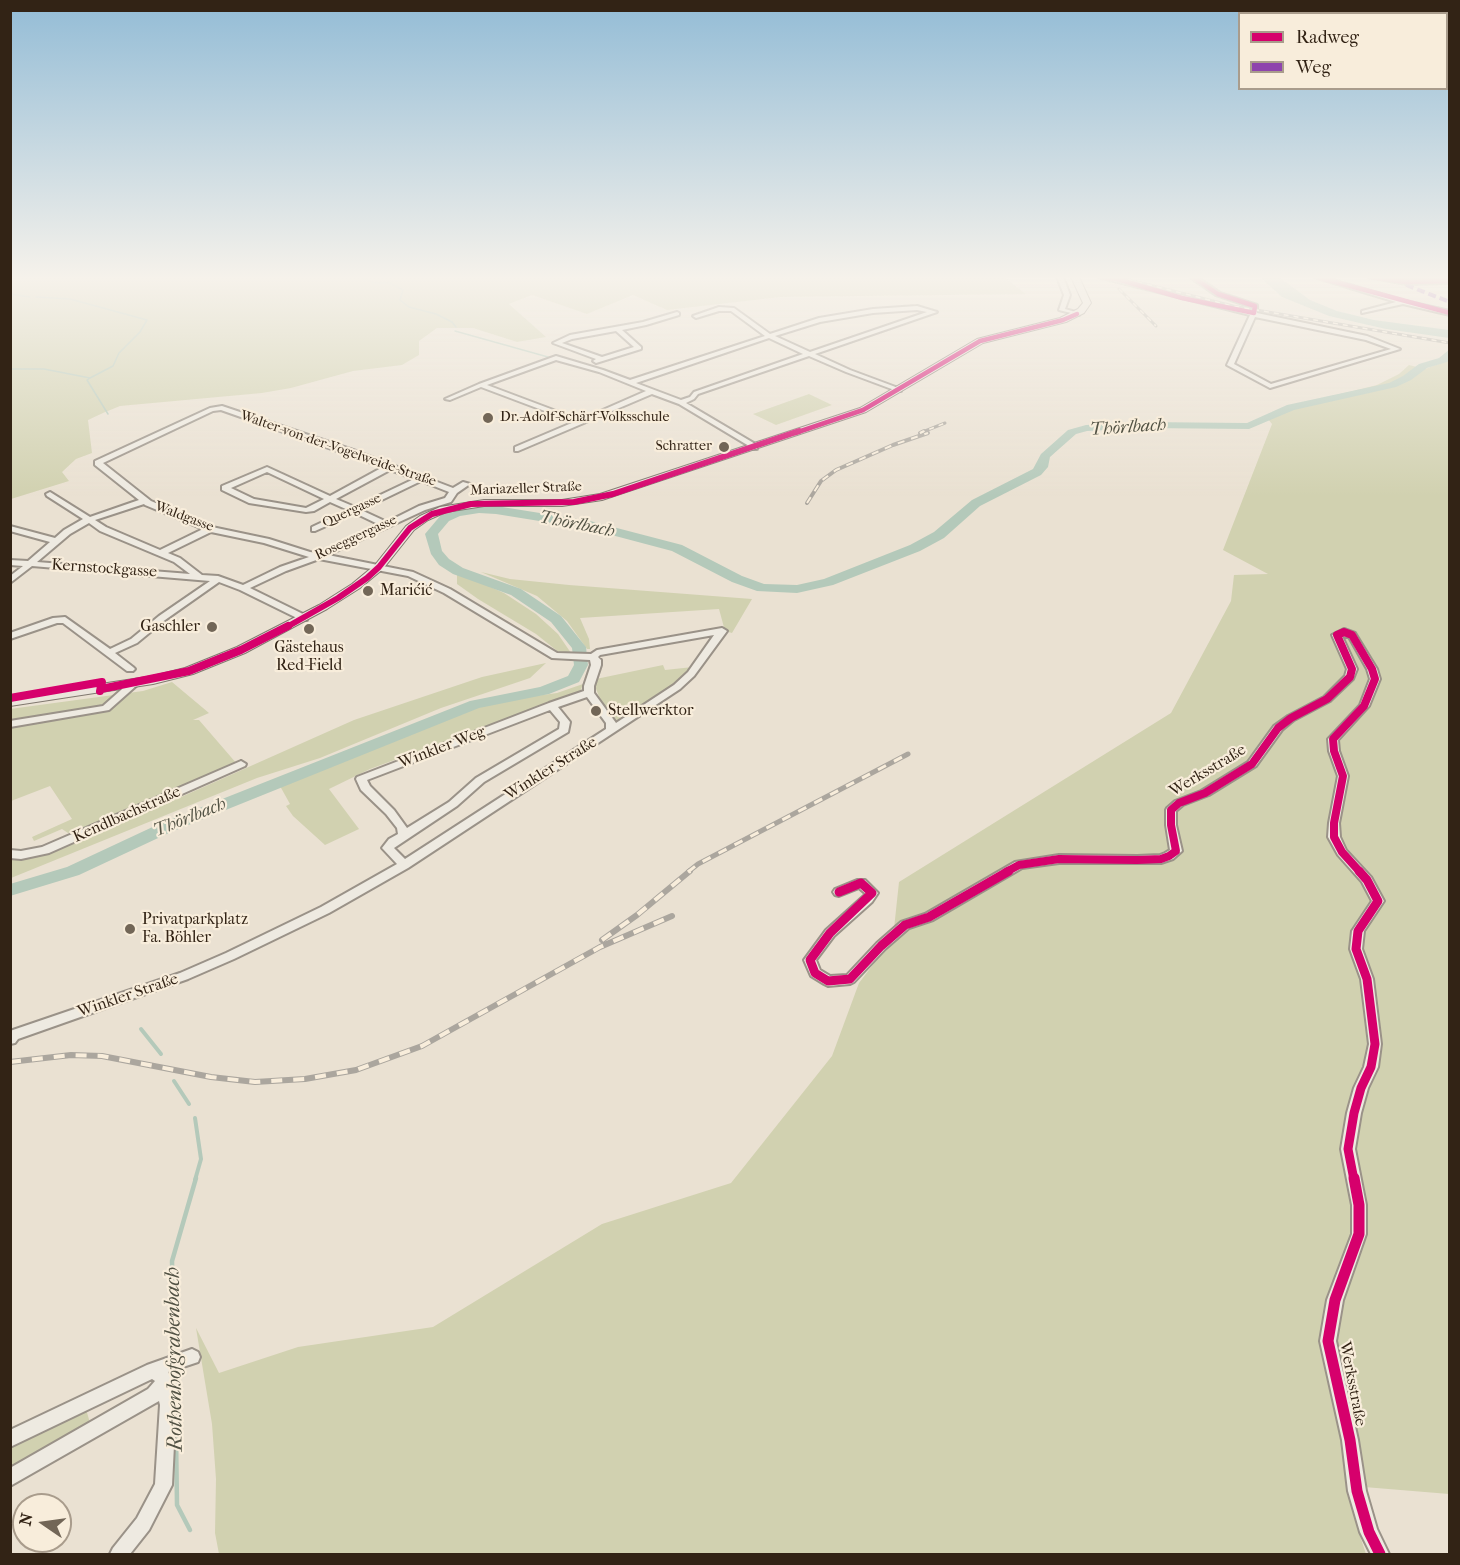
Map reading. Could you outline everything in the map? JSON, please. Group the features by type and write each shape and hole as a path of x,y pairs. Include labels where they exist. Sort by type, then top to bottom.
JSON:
{"main road":[{"name":"Mariazeller Straße","path":"10,702 133,684 171,676 216,660 304,618 338,598 379,567 410,528 424,518 444,509 498,502 562,503 596,499 863,410 964,350"}],"street":[{"path":"576,350 602,359"},
{"path":"581,365 632,350"},
{"path":"631,382 727,350"},
{"path":"799,350 899,390"},
{"path":"681,404 696,393 819,350"},
{"path":"1237,350 1230,366 1270,386 1393,350"},
{"path":"448,399 556,358 631,382 681,404 754,447"},
{"path":"481,385 579,422"},
{"path":"518,449 652,391"},
{"name":"Walter-von-der-Vogelweide-Straße","path":"222,408 454,491"},
{"name":"Waldgasse","path":"222,408 203,414 98,463 144,501 210,529 266,540 320,556 379,567"},
{"path":"385,524 330,499 267,469 225,488 252,501 302,510 310,509 330,499 389,467"},
{"name":"Quergasse","path":"315,529 422,478"},
{"name":"Roseggergasse","path":"243,588 283,569 320,556 385,524 448,500 454,491 466,484"},
{"path":"50,494 88,520 177,560 198,576"},
{"path":"10,580 32,564 55,541 88,520 144,501"},
{"path":"10,528 55,541"},
{"path":"161,553 210,529"},
{"name":"Kernstockgasse","path":"10,562 219,579 243,588 304,618"},
{"path":"379,567 429,581 555,656 566,658 590,656 722,631 691,674 677,687 618,726 611,728"},
{"path":"109,652 134,641 162,618 219,579"},
{"path":"10,636 56,620 65,620 130,669"},
{"name":"Werksstraße","path":"839,892 861,883 872,893 830,933 810,960 815,973 828,981 850,979 881,946 905,925 929,917 1019,865 1059,859 1149,859 1169,856 1176,851 1171,825 1171,810 1179,803 1204,793 1252,764 1278,728 1327,699 1344,683 1352,669 1337,635 1344,632 1352,635 1372,669 1375,679 1364,706 1333,739 1334,751 1344,776 1334,823 1334,837 1342,852 1367,880 1378,901 1358,931 1356,949 1367,979 1375,1044 1371,1067 1361,1088 1354,1113 1348,1149 1359,1205 1359,1234 1335,1300 1328,1341 1350,1440 1357,1491 1369,1532 1380,1554"},
{"path":"589,693 596,665 596,660 590,656"},
{"path":"10,724 98,711 111,705 133,684"},
{"name":"Winkler Weg","path":"403,834 402,828 390,812 365,788 361,779 552,705 589,693"},
{"name":"Winkler Straße","path":"10,1039 13,1035 184,976 230,957 325,910 404,865 605,735 611,728 611,723 589,693"},
{"name":"Winkler Straße","path":"403,834 453,804 480,780 564,730 565,722 552,705"},
{"name":"Kendlbachstraße","path":"10,854 21,855 45,850 241,764"},
{"path":"403,834 388,848 404,865"},
{"path":"10,1438 158,1368 186,1359"},
{"path":"119,1554 143,1524 163,1485 168,1405 162,1386 163,1378 158,1368"},
{"path":"10,1478 154,1395 162,1386"}],"shaded area":[{"path":"10,350 419,350 419,355 402,365 353,371 291,388 262,393 120,406 88,420 92,453 76,459 62,472 69,481 11,499"},
{"path":"1449,360 1449,1494 1352,1486 1361,1539 1366,1554 219,1554 215,1533 216,1479 212,1424 196,1328 219,1373 298,1347 433,1327 602,1224 731,1183 832,1056 859,983 893,938 899,882 1171,713 1231,601 1234,575 1268,574 1223,550 1272,424 1268,419 1281,412 1321,403 1316,400 1377,385 1399,374 1409,365 1425,369"},
{"path":"809,394 832,405 776,425 753,414"},
{"path":"457,572 504,593 536,614 558,634 571,653 561,654 536,634 478,599 457,584"},
{"path":"481,572 510,579 569,585 752,599 732,633 725,631 719,609 580,618 589,639 590,649 587,649 567,621 537,596"},
{"path":"546,663 530,678 441,708 320,758 257,778 11,878 10,851 42,855 107,830 354,720 482,677"},
{"path":"663,665 665,670 693,667 660,695 617,722 601,702 595,686 596,679"},
{"path":"172,682 209,713 193,720 199,720 237,764 92,828 68,833 62,829 34,841 32,837 72,819 50,786 11,801 10,709 143,691"},
{"path":"583,684 579,695 557,700 370,769 329,789 359,829 325,845 293,816 286,806 290,804 280,786 356,754 468,710 514,699 557,693"},
{"path":"86,1409 92,1430 11,1472 11,1446"}],"waterway":[{"path":"90,378 113,366 122,350"},
{"path":"523,350 548,357"},
{"name":"Thörlbach","path":"10,890 73,871 165,828 475,704 544,691 574,679 581,665 579,647 556,619 516,592 458,571 444,562 436,551 431,534 445,518 457,513 479,509 496,510 590,525 677,548 737,579 762,588 797,589 828,582 915,548 939,535 976,503 1037,472 1042,467 1045,456 1072,432 1086,428 1143,425 1249,426 1291,407 1392,385 1407,378 1423,366 1443,360 1450,352"},
{"path":"10,369 44,369 90,378"},
{"path":"90,378 87,380 108,414"},
{"name":"Rothenhofgrabenbach","path":"141,1029 161,1054"},
{"name":"Rothenhofgrabenbach","path":"174,1081 189,1104"},
{"name":"Rothenhofgrabenbach","path":"195,1118 201,1159 195,1180"},
{"name":"Rothenhofgrabenbach","path":"174,1358 172,1261 196,1178"},
{"name":"Rothenhofgrabenbach","path":"175,1367 177,1505 190,1530"}],"railway":[{"path":"924,431 920,433 945,423"},
{"path":"807,503 821,481 836,470 893,445 928,433"},
{"path":"688,872 698,864 908,754"},
{"path":"602,940 637,915 690,871"},
{"path":"10,1062 71,1055 102,1056 211,1077 255,1082 305,1079 356,1070 422,1046 600,947 672,916"}],"cycle path":[{"path":"101,689 189,671 241,650 304,618 367,578 379,567 410,528 432,514 471,504 574,502 613,494 863,410 965,350"},
{"path":"839,892 861,883 872,893 830,933 810,960 815,973 828,981 850,979 881,946 905,925 929,917 1019,865 1059,859 1137,860 1161,859 1169,856 1176,851 1171,825 1171,810 1179,803 1205,793 1252,764 1278,728 1291,718 1327,699 1344,683 1350,677 1352,669 1337,635 1344,632 1352,635 1372,669 1375,679 1364,706 1333,739 1334,751 1343,776 1334,823 1334,837 1342,852 1367,880 1378,901 1358,931 1356,949 1367,979 1375,1044 1371,1067 1361,1088 1354,1113 1348,1149 1359,1205 1359,1234 1335,1300 1328,1341 1350,1440 1357,1491 1369,1532 1380,1554"},
{"path":"10,698 102,682 100,691"}],"place":[{"name":"Dr.-Adolf-Schärf-Volksschule","path":"488,418"},
{"name":"Schratter","path":"724,447"},
{"name":"Marićić","path":"368,591"},
{"name":"Gaschler","path":"212,627"},
{"name":"Gästehaus Red-Field","path":"309,629"},
{"name":"Stellwerktor","path":"596,711"},
{"name":"Privatparkplatz Fa. Böhler","path":"130,929"}]}
